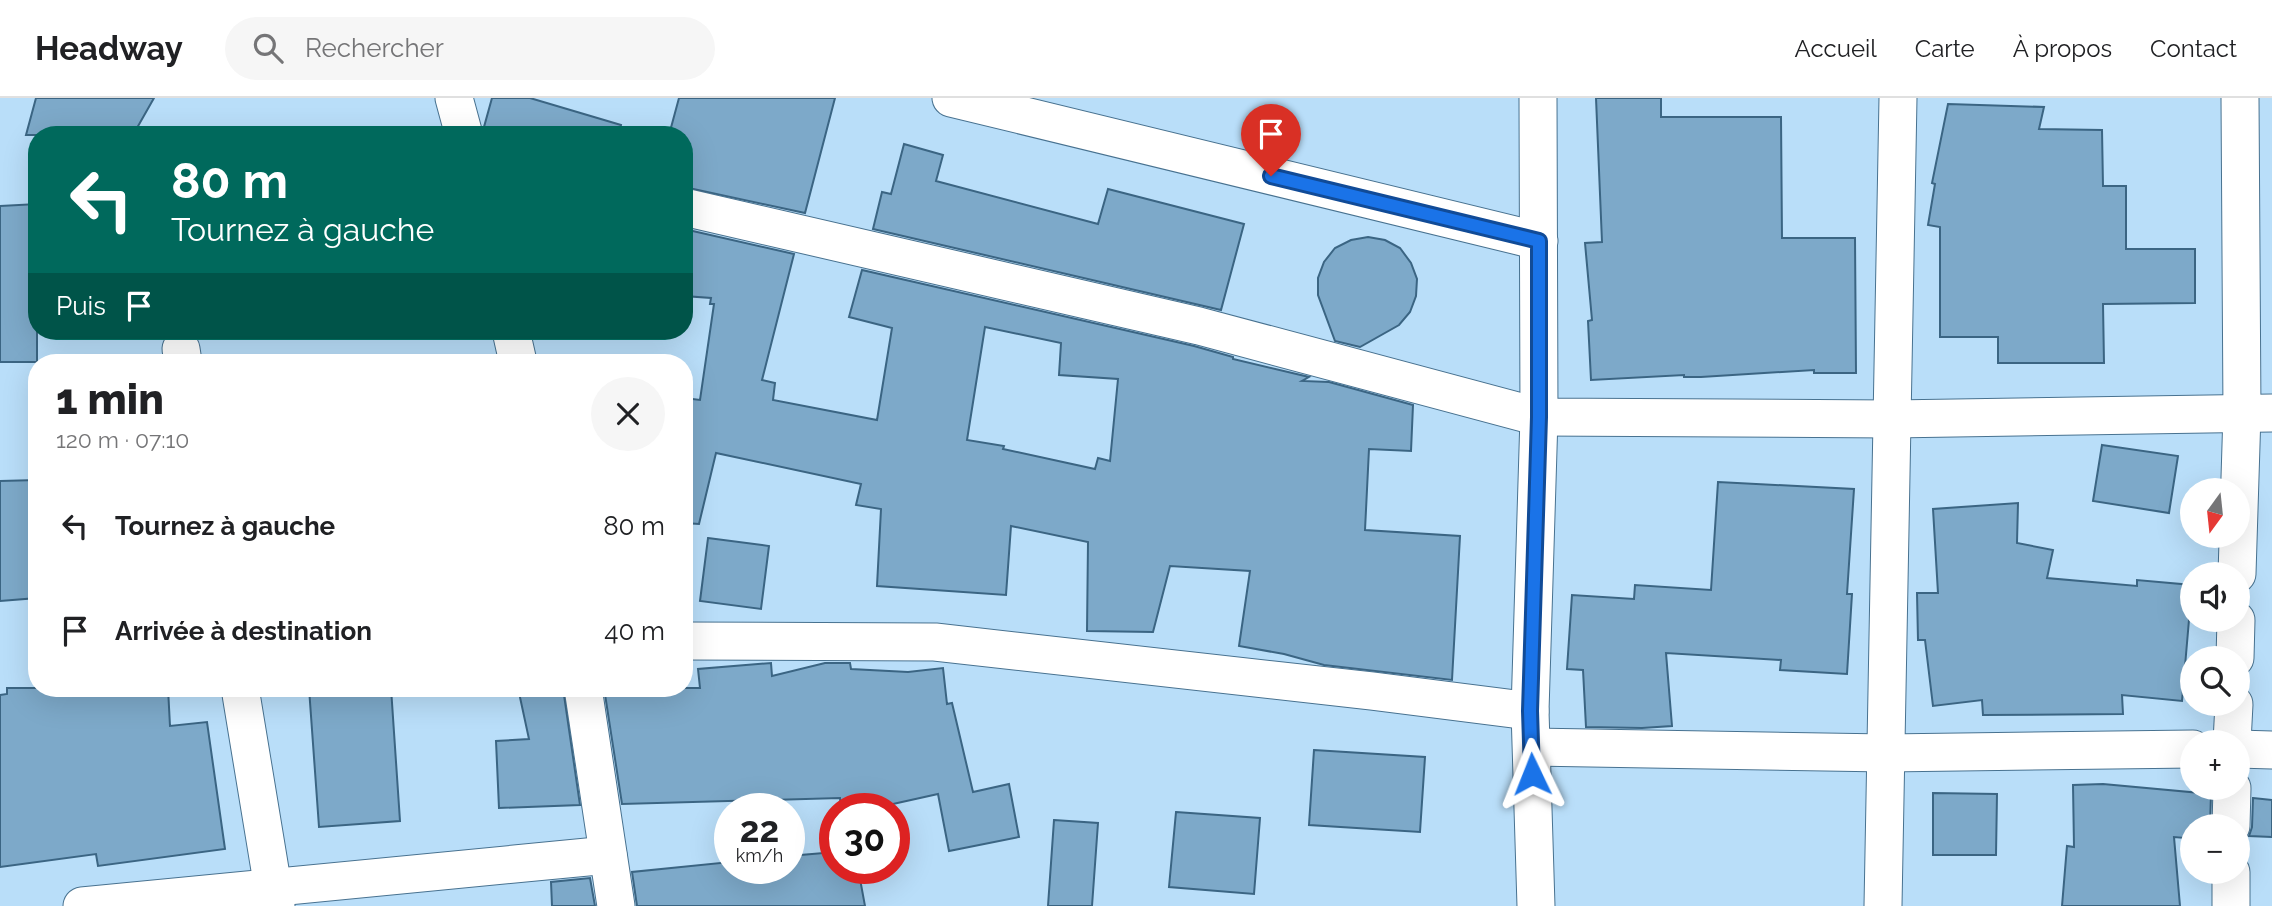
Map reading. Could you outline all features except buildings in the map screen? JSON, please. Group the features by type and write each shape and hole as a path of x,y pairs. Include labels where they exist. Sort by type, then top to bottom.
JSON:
{"street":[{"path":"454,98 462,126"},
{"path":"951,98 1539,241"},
{"path":"1536,906 1530,711 1539,417 1538,98"},
{"path":"1883,906 1898,98"},
{"path":"2238,562 2257,413 2240,98"},
{"path":"693,209 1199,326 1539,417 1892,419 2257,413"},
{"path":"693,641 935,642 1530,711"},
{"path":"242,697 275,897"},
{"path":"584,697 617,906"},
{"path":"1531,747 1886,753 2180,749"},
{"path":"2250,749 2272,750"},
{"path":"82,906 275,897 608,855"},
{"path":"2231,884 2231,906"}],"route":[{"path":"1271,176 1539,241 1539,417 1530,711 1532,774"}]}
